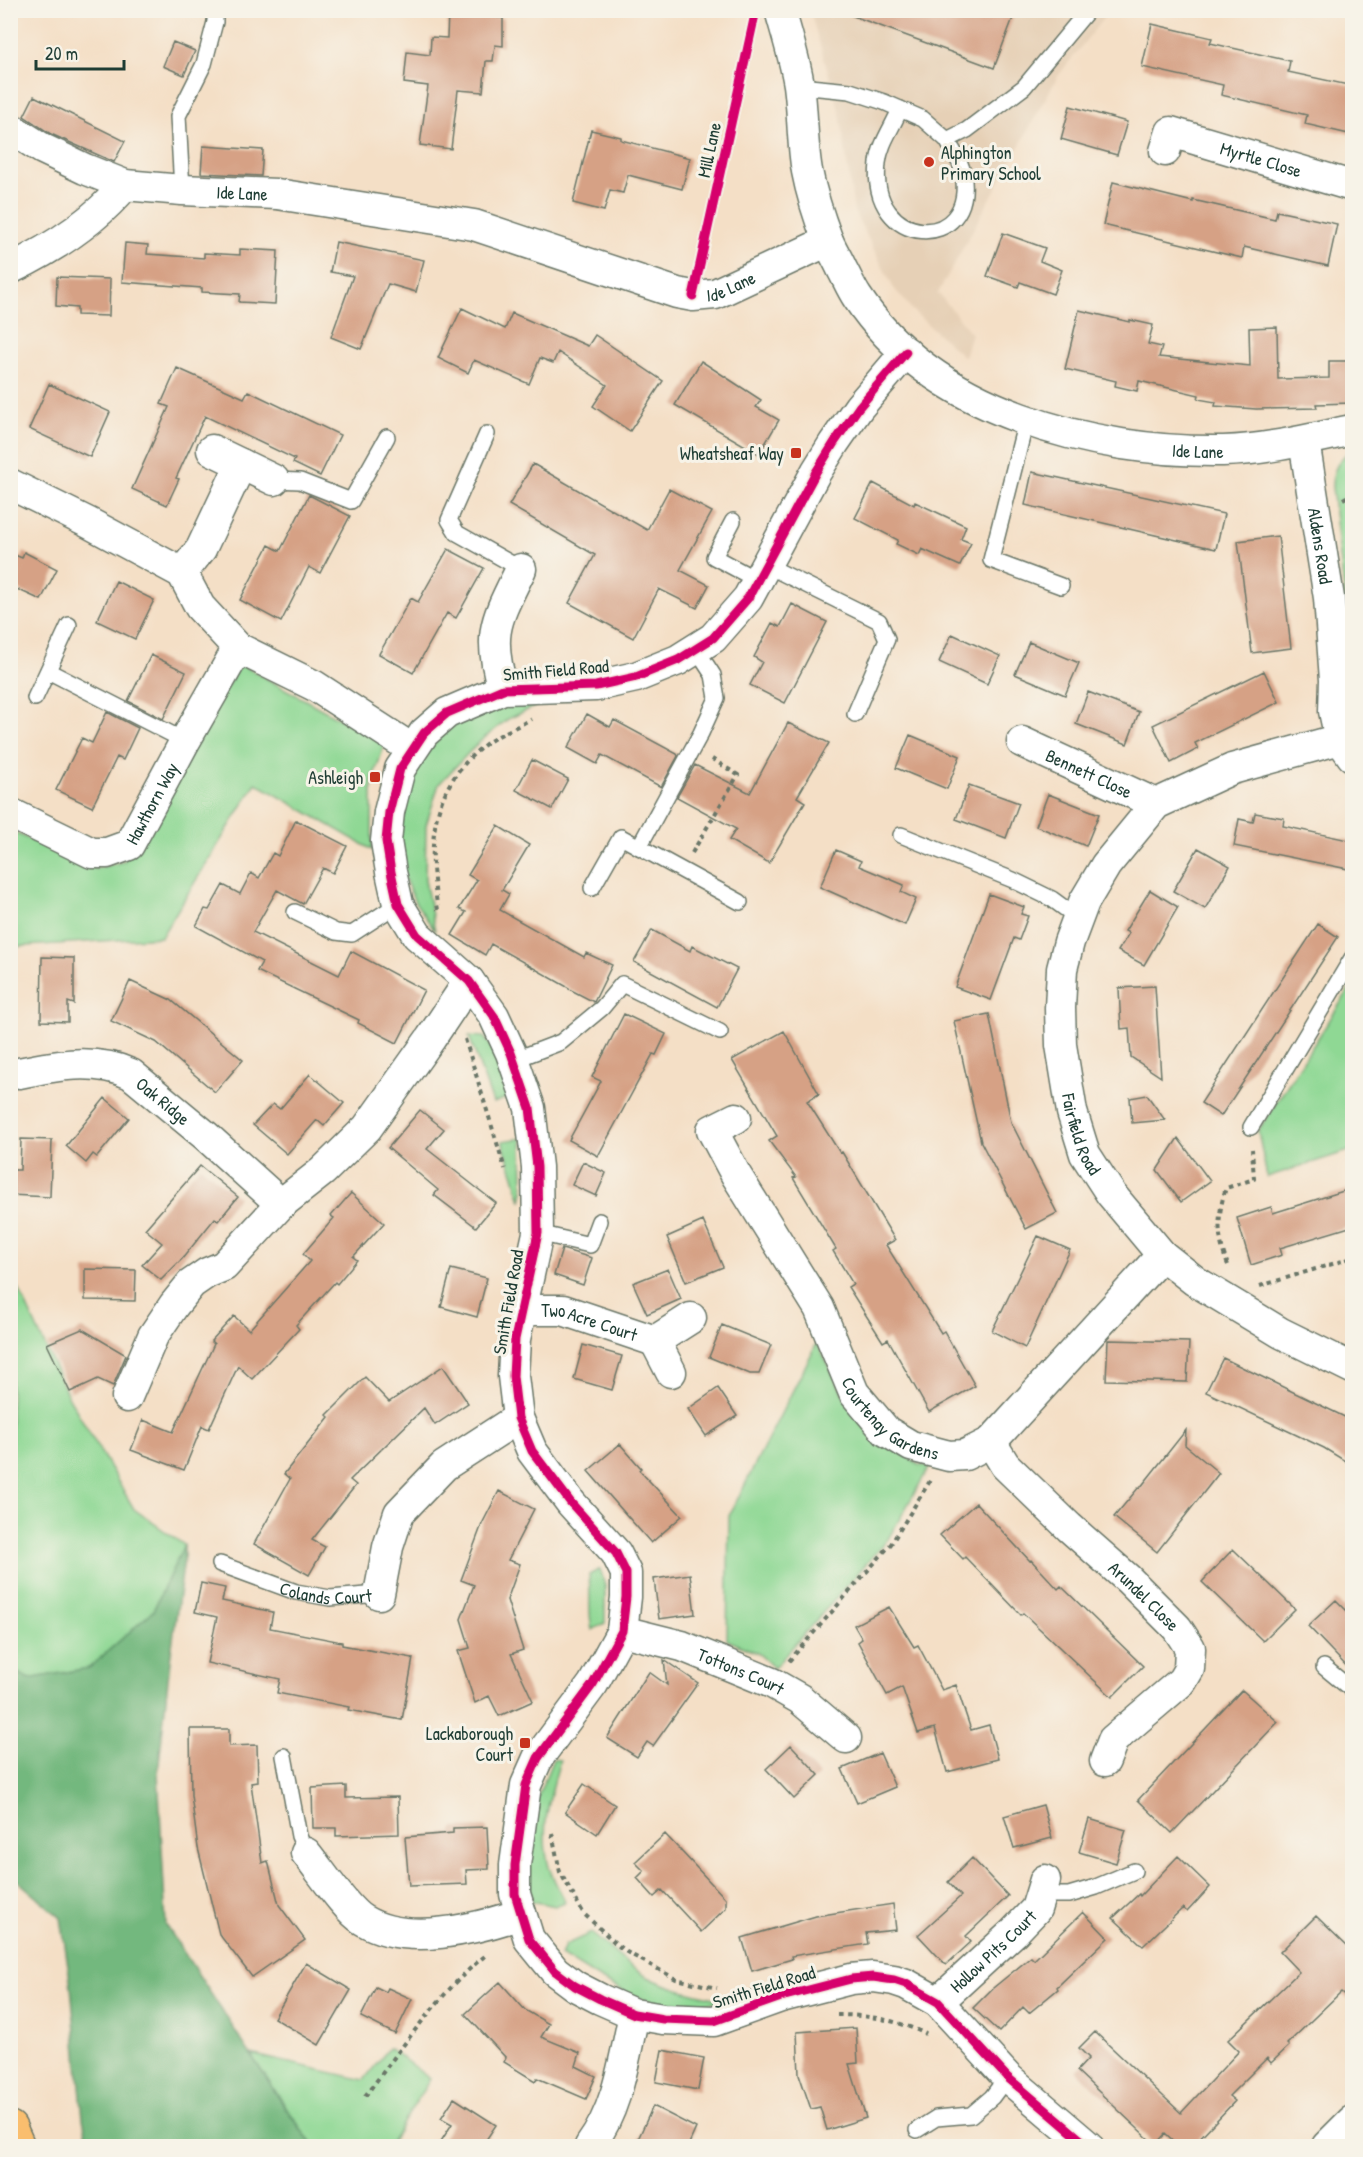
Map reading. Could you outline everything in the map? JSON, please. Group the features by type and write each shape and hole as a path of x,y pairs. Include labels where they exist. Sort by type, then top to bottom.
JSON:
{"highway":[{"path":"10,2128 18,2146"}],"street":[{"path":"780,10 799,86 807,173 828,241"},
{"name":"Ide Lane","path":"10,128 43,149 85,169 125,184 182,190 277,194 474,225 676,293 693,296 715,294 828,241 857,297 882,328 906,352 941,378 981,402 1039,426 1113,443 1173,450 1225,451 1304,441 1353,430"},
{"name":"Myrtle Close","path":"1170,132 1353,186"},
{"path":"10,269 79,230 109,204 125,184"},
{"name":"Smith Field Road","path":"906,352 859,407 834,443 748,597 713,638 660,669 636,677 596,686 503,689 447,713 424,733 400,770 389,812 386,842 398,904 417,935 461,993 494,1016 530,1108 537,1167 538,1233 515,1339 513,1376 518,1418 532,1451 571,1503 616,1553 626,1573 622,1631 593,1684 538,1758 526,1785 515,1865 515,1894 529,1939 555,1971 575,1986 600,2000 634,2014 663,2019 714,2021 781,1996 851,1979 873,1977 906,1984 938,2002 1007,2077 1088,2146"},
{"name":"Aldens Road","path":"1304,441 1329,597 1335,680 1334,711 1346,747"},
{"path":"212,450 274,480"},
{"path":"182,573 201,549 241,464"},
{"path":"10,484 182,573 200,607 238,648 315,686 412,749"},
{"path":"503,689 496,666 493,641 499,614 521,569"},
{"name":"Hawthorn Way","path":"10,813 92,853 107,853 129,845 238,648"},
{"name":"Bennett Close","path":"1022,741 1156,804"},
{"name":"Fairfield Road","path":"1346,747 1232,769 1156,804 1106,865 1084,902 1062,969 1060,1008 1061,1045 1072,1112 1085,1154 1111,1194 1162,1255 1234,1296 1281,1333 1353,1368"},
{"path":"127,1397 153,1336 191,1284 207,1273 224,1266 281,1204 323,1171 367,1128 461,993"},
{"name":"Oak Ridge","path":"19,1073 54,1066 82,1064 119,1068 131,1074 206,1136 281,1204"},
{"name":"Courtenay Gardens","path":"736,1118 712,1130 736,1175 819,1308 854,1393 886,1431 911,1446 940,1455 965,1455 991,1442 1162,1255"},
{"name":"Two Acre Court","path":"522,1310 563,1310 655,1341 671,1372"},
{"name":"Two Acre Court","path":"655,1341 691,1318"},
{"name":"Colands Court","path":"379,1594 388,1547 399,1513 444,1466 518,1418"},
{"name":"Arundel Close","path":"991,1442 1005,1465 1178,1628 1190,1648 1189,1669 1182,1681 1113,1740 1105,1761"},
{"name":"Tottons Court","path":"622,1631 681,1646 772,1683 800,1699 846,1738"},
{"path":"306,1853 362,1920 393,1931 415,1934 444,1933 494,1923 523,1922"},
{"name":"Hollow Pits Court","path":"938,2002 1036,1909 1043,1887"},
{"path":"590,2146 599,2134 617,2092 634,2014"},
{"path":"1328,2146 1353,2121"}],"lane":[{"path":"182,190 178,116 204,64 215,22 215,10"},
{"path":"947,140 968,130 1024,87 1088,10"},
{"path":"799,86 850,91 900,109 923,119 947,140 963,172 963,196 958,211 950,223 938,230 923,232 906,228 889,213 878,190 878,163 884,140 893,128 900,109"},
{"path":"1026,421 991,560 1061,586"},
{"path":"487,434 449,520 457,533 521,569"},
{"path":"274,480 300,481 351,501 387,437"},
{"path":"733,521 714,557 761,573 879,621 887,639 855,714"},
{"path":"35,698 69,625"},
{"path":"639,847 717,698 713,675 696,649"},
{"path":"48,671 185,741"},
{"path":"901,835 1013,880 1052,899 1078,918"},
{"path":"592,888 621,837 740,902"},
{"path":"295,912 336,932 352,934 398,904"},
{"path":"1251,1127 1353,958"},
{"path":"513,1060 561,1042 602,1008 622,984 720,1032"},
{"path":"538,1233 590,1245 599,1221"},
{"name":"Colands Court","path":"220,1564 296,1592 330,1598 379,1594"},
{"path":"1324,1667 1353,1690"},
{"path":"284,1756 299,1836 306,1853"},
{"name":"Hollow Pits Court","path":"1043,1887 1069,1895 1096,1887 1134,1871"},
{"path":"917,2130 936,2118 971,2115 992,2097 1007,2077"}],"path":[{"path":"440,918 437,908 433,835 437,811 444,792 468,760 488,742 536,716"},
{"path":"682,870 738,775 693,747"},
{"path":"461,993 506,1173"},
{"path":"1251,1127 1254,1179 1226,1188 1218,1220 1234,1296 1353,1258"},
{"path":"772,1683 891,1544 934,1474 940,1455"},
{"path":"553,1825 551,1835 560,1872 584,1914 623,1950 676,1979 721,1989"},
{"path":"365,2096 423,2020 472,1966 503,1942 523,1922"},
{"path":"828,2015 855,2015 890,2020 931,2037"}],"shaded area":[{"name":"Alphington Primary School","path":"810,11 1109,11 1058,76 938,293 971,333 964,357 914,312 893,287 854,211 840,113"}],"green space":[{"path":"1352,449 1352,658 1332,487 1337,465"},
{"path":"240,664 385,744 372,781 372,850 256,783 161,937 11,947 11,831 95,869 124,861"},
{"path":"546,697 532,708 508,719 477,744 439,784 426,825 425,880 435,931 415,902 404,877 399,851 403,798 420,762 435,742 457,722 510,700"},
{"path":"1352,985 1352,1150 1267,1177 1258,1131"},
{"path":"469,1036 484,1037 492,1048 510,1097 493,1103"},
{"path":"522,1138 523,1190 521,1201 502,1141"},
{"path":"11,1286 18,1287 68,1396 134,1509 184,1545 153,1611 89,1668 29,1679 11,1669"},
{"path":"817,1343 846,1400 869,1432 919,1465 930,1466 888,1539 774,1668 759,1654 727,1640 729,1516"},
{"path":"184,1545 158,1773 166,1925 313,2146 89,2146 83,2119 71,1987 61,1918 11,1875 11,1669 29,1679 89,1668 153,1611"},
{"path":"600,1569 605,1585 605,1623 592,1630 589,1575"},
{"path":"553,1759 560,1760 547,1813 546,1854 549,1867 565,1902 555,1906 532,1901 524,1857 530,1816"},
{"path":"591,1933 631,1967 655,1981 726,2001 676,2006 639,1998 601,1980 561,1955 565,1945"},
{"path":"389,2048 430,2079 389,2146 313,2146 250,2054 364,2080"}],"building":[{"path":"846,10 1016,10 994,68 845,13"},
{"path":"448,13 503,18 503,46 495,45 493,61 486,61 483,92 458,90 451,149 420,145 428,86 404,83 407,52 430,55 431,37 447,38"},
{"path":"1152,24 1212,38 1210,43 1290,61 1288,72 1353,86 1353,135 1305,124 1307,115 1221,95 1223,85 1142,67"},
{"path":"173,42 195,51 184,75 163,66"},
{"path":"34,96 125,141 114,162 51,134 24,116"},
{"path":"1070,106 1127,122 1117,155 1061,139"},
{"path":"591,130 690,158 682,189 628,175 623,193 610,190 604,211 573,203"},
{"path":"203,146 263,150 261,176 201,173"},
{"path":"1113,182 1275,219 1277,211 1337,224 1328,266 1244,247 1242,258 1103,225"},
{"path":"1003,233 1045,248 1040,261 1062,270 1053,294 1020,282 1018,287 987,276"},
{"path":"336,242 424,260 416,292 388,284 361,349 331,337 353,276 330,272"},
{"path":"125,243 148,245 147,254 204,258 204,253 240,255 240,249 278,251 275,304 239,302 240,294 202,292 202,288 122,282"},
{"path":"57,277 110,279 109,316 77,315 77,308 56,306"},
{"path":"462,308 505,329 512,313 588,346 595,335 663,381 630,431 593,406 607,385 558,352 553,363 540,358 529,384 474,360 468,373 438,358"},
{"path":"1079,310 1153,325 1148,344 1162,347 1159,357 1250,366 1249,328 1277,327 1278,379 1329,378 1329,361 1353,361 1353,403 1316,404 1317,408 1256,409 1215,406 1216,402 1198,399 1199,395 1139,381 1137,391 1115,386 1116,381 1065,369"},
{"path":"701,361 761,400 756,407 779,420 759,454 675,405"},
{"path":"177,368 244,398 248,391 340,435 320,476 293,463 295,459 205,416 176,478 179,479 167,505 132,489 169,407 161,404"},
{"path":"49,384 110,412 90,457 29,429"},
{"path":"533,464 647,530 669,489 712,512 680,570 709,585 697,608 659,589 633,638 569,603 595,555 509,505"},
{"path":"1032,472 1224,514 1216,549 1025,505"},
{"path":"873,483 914,505 915,502 966,526 961,539 971,543 960,566 922,549 919,555 896,544 898,540 855,518"},
{"path":"309,495 350,516 320,573 309,567 281,622 240,600 269,545 280,551"},
{"path":"1278,536 1291,648 1252,653 1238,541"},
{"path":"448,549 484,568 456,618 447,613 413,673 379,654 411,598 418,602"},
{"path":"24,552 57,569 41,600 10,586 10,553 22,558"},
{"path":"116,581 154,600 135,639 97,621"},
{"path":"792,604 827,622 785,703 750,685 762,662 754,657 772,623 780,627"},
{"path":"952,634 1000,656 987,684 939,662"},
{"path":"1029,642 1079,663 1065,695 1015,674"},
{"path":"151,655 186,672 163,719 128,701"},
{"path":"1264,671 1279,702 1195,743 1198,749 1171,763 1153,725"},
{"path":"1088,692 1139,712 1127,744 1076,724"},
{"path":"107,712 138,728 123,760 117,757 92,807 56,790 82,738 92,743"},
{"path":"587,714 610,727 614,720 677,754 661,787 602,755 597,764 568,748"},
{"path":"788,723 829,743 797,797 805,802 769,863 729,840 736,829 677,797 695,765 750,793"},
{"path":"910,735 960,756 947,789 896,768"},
{"path":"532,760 568,779 552,809 516,790"},
{"path":"969,785 1019,803 1006,838 956,819"},
{"path":"1048,794 1099,814 1086,846 1036,826"},
{"path":"1255,813 1284,818 1283,826 1353,841 1353,870 1234,846 1239,819 1253,822"},
{"path":"296,820 347,846 333,873 323,868 303,904 277,890 253,932 339,975 351,951 424,990 397,1043 358,1023 359,1020 257,971 262,962 196,926 205,909 209,910 223,885 240,894 251,873 259,878 273,853 278,856"},
{"path":"498,826 529,845 502,890 509,894 500,910 584,957 586,953 612,965 594,1002 491,944 485,955 452,935 466,912 459,909 477,880 468,875"},
{"path":"1198,848 1230,866 1205,909 1173,891"},
{"path":"836,850 861,861 859,866 904,885 901,892 916,899 905,925 820,887"},
{"path":"1150,890 1178,907 1144,965 1118,951 1129,933 1125,931"},
{"path":"989,894 1024,907 1021,914 1028,916 1019,940 1014,938 991,1000 955,987"},
{"path":"1318,924 1338,937 1221,1116 1201,1103"},
{"path":"652,930 690,951 692,946 737,969 717,1007 634,962"},
{"path":"42,957 74,958 74,1004 68,1002 68,1022 41,1021"},
{"path":"130,981 171,1000 243,1060 215,1092 156,1042 111,1021"},
{"path":"1155,986 1161,1077 1131,1057 1129,1028 1121,1029 1119,988"},
{"path":"624,1014 666,1034 598,1156 569,1140 601,1081 592,1077"},
{"path":"989,1014 1011,1122 1057,1213 1026,1229 981,1142 954,1021"},
{"path":"784,1031 819,1094 807,1101 840,1153 842,1152 895,1240 886,1245 941,1333 944,1331 975,1386 929,1412 888,1339 883,1342 848,1287 853,1284 833,1251 836,1249 793,1178 796,1177 769,1141 777,1136 732,1060"},
{"path":"310,1074 344,1103 324,1126 317,1120 287,1154 253,1125 273,1104 280,1109"},
{"path":"1147,1095 1165,1120 1132,1123 1130,1098"},
{"path":"105,1098 129,1118 97,1157 93,1154 86,1163 66,1146"},
{"path":"420,1110 444,1129 427,1149 496,1203 476,1227 434,1195 438,1190 388,1148"},
{"path":"1178,1138 1210,1181 1181,1202 1157,1170"},
{"path":"21,1139 52,1140 50,1197 10,1195 10,1170 20,1170"},
{"path":"583,1162 606,1173 596,1196 572,1185"},
{"path":"200,1166 238,1197 218,1221 215,1218 182,1259 161,1280 142,1265 162,1243 145,1229"},
{"path":"1353,1188 1353,1226 1280,1248 1282,1255 1251,1265 1237,1218 1271,1207 1273,1213"},
{"path":"351,1193 384,1223 353,1257 357,1260 337,1284 335,1282 296,1325 299,1329 252,1379 238,1366 209,1429 202,1426 184,1470 131,1450 143,1420 173,1432 214,1344 211,1341 234,1316 249,1330 310,1261 303,1254 334,1218 331,1216"},
{"path":"703,1221 723,1267 686,1282 667,1237"},
{"path":"1038,1236 1070,1250 1025,1348 992,1331"},
{"path":"562,1249 592,1258 583,1285 554,1275"},
{"path":"85,1269 136,1270 135,1301 85,1300"},
{"path":"451,1269 487,1278 477,1317 441,1307"},
{"path":"668,1269 681,1299 647,1314 633,1283"},
{"path":"722,1325 771,1345 759,1374 750,1374 709,1357"},
{"path":"82,1329 126,1355 113,1386 98,1379 70,1392 47,1344"},
{"path":"1108,1340 1189,1342 1187,1382 1106,1380"},
{"path":"583,1345 622,1356 612,1390 574,1379"},
{"path":"1223,1358 1353,1421 1353,1466 1324,1448 1206,1392"},
{"path":"443,1366 468,1403 435,1425 424,1408 350,1480 356,1485 312,1540 325,1547 309,1575 254,1544 290,1479 284,1474 329,1417 327,1415 365,1377 389,1402"},
{"path":"718,1388 737,1416 706,1436 688,1409"},
{"path":"1186,1430 1185,1445 1219,1473 1157,1552 1114,1517"},
{"path":"620,1444 641,1468 639,1470 682,1516 651,1543 588,1471"},
{"path":"499,1491 534,1509 508,1560 520,1564 507,1600 523,1650 511,1654 533,1701 499,1716 489,1696 475,1703 458,1651 470,1648 461,1619 474,1585 461,1580 482,1524"},
{"path":"976,1503 1058,1589 1061,1586 1143,1666 1112,1697 1023,1613 1021,1615 965,1557 963,1559 940,1535"},
{"path":"1233,1549 1295,1609 1263,1641 1202,1582"},
{"path":"690,1574 695,1614 659,1619 654,1579"},
{"path":"201,1583 225,1588 222,1601 273,1612 270,1628 342,1642 342,1645 413,1658 402,1720 277,1693 280,1679 207,1663 217,1617 195,1612"},
{"path":"1336,1600 1353,1617 1353,1673 1308,1626"},
{"path":"889,1607 914,1647 918,1645 942,1690 956,1685 971,1730 989,1725 998,1759 947,1772 935,1728 918,1733 902,1687 887,1695 858,1642 862,1639 854,1625"},
{"path":"664,1660 698,1683 653,1746 647,1742 637,1757 607,1738 649,1672 667,1685"},
{"path":"1242,1690 1278,1722 1172,1833 1138,1800"},
{"path":"190,1729 229,1729 229,1746 257,1745 258,1782 251,1783 262,1863 268,1861 279,1905 305,1940 252,1977 219,1934 198,1848 191,1795"},
{"path":"791,1745 819,1775 794,1799 766,1769"},
{"path":"880,1753 895,1787 857,1803 842,1769"},
{"path":"584,1784 615,1805 597,1834 565,1812"},
{"path":"346,1786 346,1798 398,1797 399,1834 336,1836 336,1828 313,1828 312,1788"},
{"path":"1043,1805 1052,1838 1014,1848 1004,1816"},
{"path":"1089,1819 1126,1830 1116,1863 1079,1852"},
{"path":"487,1827 489,1869 466,1870 467,1884 409,1886 405,1837 453,1833 453,1828"},
{"path":"665,1834 726,1899 726,1908 701,1932 662,1890 654,1897 637,1878 644,1871 635,1862"},
{"path":"1178,1856 1210,1887 1187,1912 1183,1908 1143,1946 1113,1918 1139,1894 1140,1896"},
{"path":"972,1858 1008,1896 966,1936 971,1942 946,1965 918,1935 961,1896 948,1882"},
{"path":"893,1904 896,1930 866,1933 868,1944 791,1956 792,1959 752,1971 742,1938 816,1916"},
{"path":"1083,1912 1108,1938 1057,1987 1058,1989 1029,2013 1023,2007 999,2032 973,2008 993,1988 1031,1957 1034,1960"},
{"path":"1316,1916 1353,1952 1353,2003 1341,1992 1287,2044 1289,2046 1271,2063 1267,2058 1229,2096 1235,2101 1192,2146 1178,2146 1165,2134 1155,2145 1077,2071 1089,2058 1079,2048 1095,2032 1181,2113 1239,2051 1228,2040 1299,1972 1280,1952"},
{"path":"306,1963 351,1990 319,2045 274,2018"},
{"path":"500,1982 525,2010 549,2024 541,2037 580,2053 576,2066 596,2076 586,2099 537,2078 535,2081 504,2062 506,2058 465,2014"},
{"path":"376,1987 386,1992 388,1988 412,1999 395,2034 361,2017"},
{"path":"856,2028 858,2063 849,2064 866,2118 827,2130 820,2107 811,2109 799,2074 797,2032"},
{"path":"662,2050 704,2058 698,2090 656,2082"},
{"path":"454,2098 496,2125 482,2146 438,2146 452,2124 441,2118"},
{"path":"653,2106 696,2128 688,2146 635,2146"}],"cycle path":[{"name":"Mill Lane","path":"693,296 756,10"},
{"path":"906,352 859,407 834,443 748,598 713,638 678,660 636,677 596,686 503,689 447,713 424,733 400,769 389,812 386,841 398,904 417,935 469,981 494,1016 511,1053 530,1108 537,1167 538,1233 515,1339 513,1376 518,1418 532,1451 571,1503 616,1553 626,1573 622,1631 593,1684 538,1758 526,1785 515,1865 515,1894 529,1939 555,1971 575,1986 634,2014 663,2019 714,2021 781,1997 851,1979 873,1977 906,1984 938,2002 1007,2077 1088,2146"}],"place":[{"name":"Alphington Primary School","path":"929,162"},
{"name":"Wheatsheaf Way","path":"796,453"},
{"name":"Ashleigh","path":"375,777"},
{"name":"Lackaborough Court","path":"525,1743"}]}
